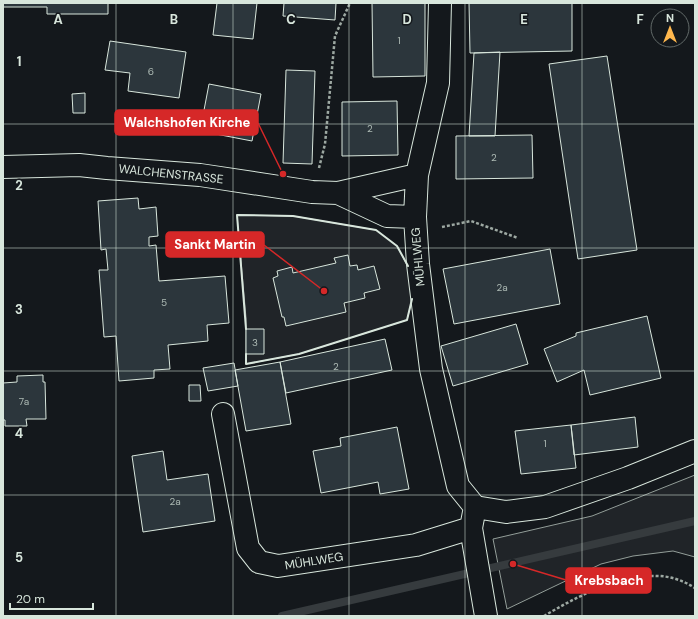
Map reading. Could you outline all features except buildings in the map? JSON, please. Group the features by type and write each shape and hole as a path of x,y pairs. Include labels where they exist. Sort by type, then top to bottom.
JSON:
{"street":[{"name":"MÜHLWEG","path":"440,3 438,83 417,175 416,225 418,264 431,369 458,486 473,517 476,554 485,606"},
{"name":"WALCHENSTRASSE","path":"3,167 79,165 200,175 312,192 338,193 417,175"},
{"name":"WALCHENSTRASSE","path":"338,193 387,216 416,225"},
{"name":"MÜHLWEG","path":"223,414 248,548 259,562 278,566 416,545 473,517"},
{"path":"473,517 545,507 628,478 695,452"}],"path":[{"path":"312,192 325,144 335,36 350,3"},
{"path":"416,225 471,221 518,238"},
{"path":"544,616 596,590 630,578 657,576 682,581 695,588"}],"shaded area":[{"path":"237,215 293,216 376,230 397,246 408,267 413,296 407,320 299,354 246,364 246,318"},
{"path":"695,475 695,557 673,551 633,556 601,564 507,609 493,539 592,516"}],"waterway":[{"path":"282,616 695,521"}],"wall":[{"path":"246,329 237,215 293,216 376,230 397,246 408,266"},
{"path":"246,354 246,364 299,354 407,320 412,299"}],"place":[{"name":"Walchshofen Kirche","path":"283,174"},
{"name":"Sankt Martin","path":"324,291"},
{"name":"Krebsbach","path":"513,564"}]}
